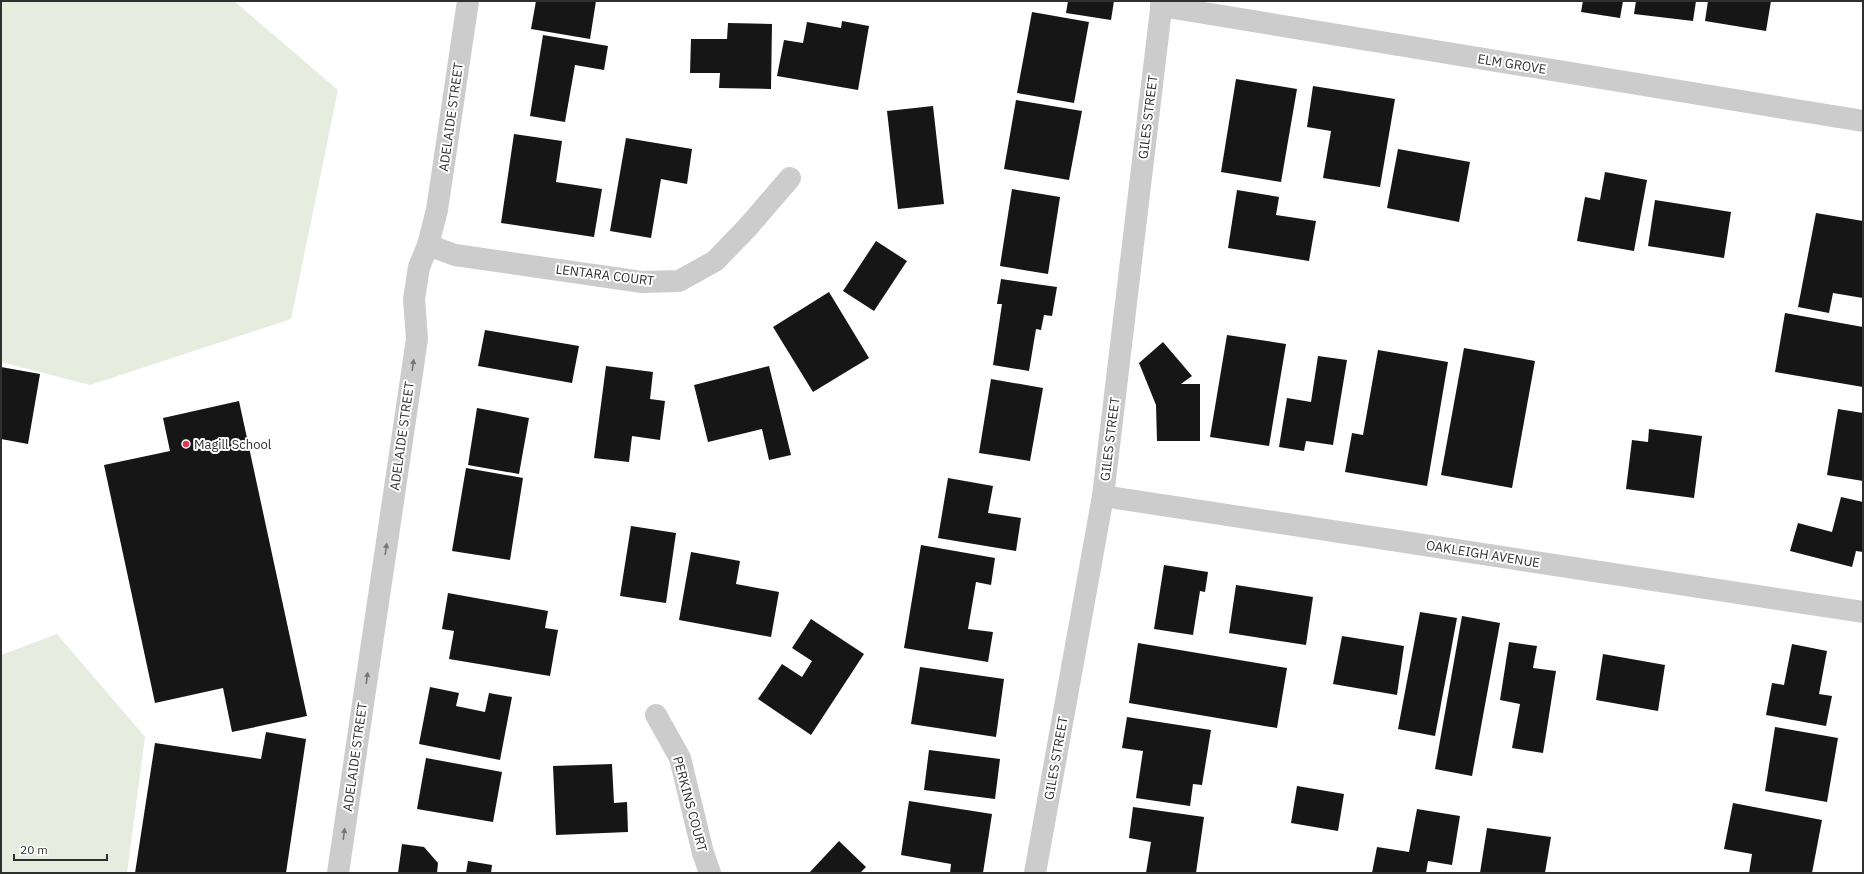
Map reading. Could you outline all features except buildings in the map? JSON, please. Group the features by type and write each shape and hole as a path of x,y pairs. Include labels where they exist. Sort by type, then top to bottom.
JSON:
{"street":[{"name":"ADELAIDE STREET","path":"338,873 417,339 415,291 419,267 428,245 437,210 468,1"},
{"name":"ELM GROVE","path":"1161,4 1863,121"},
{"name":"GILES STREET","path":"1035,873 1103,496 1161,4"},
{"name":"LENTARA COURT","path":"428,245 455,255 642,282 679,281 715,261 747,228 790,178"},
{"name":"OAKLEIGH AVENUE","path":"1103,496 1863,612"},
{"name":"PERKINS COURT","path":"656,715 680,758 703,853 710,873"}],"shaded area":[{"path":"1,1 234,1 338,90 291,319 90,385 1,362"},
{"path":"57,634 145,737 127,873 1,873 1,655"}],"place":[{"name":"Magill School","path":"186,444"}]}
